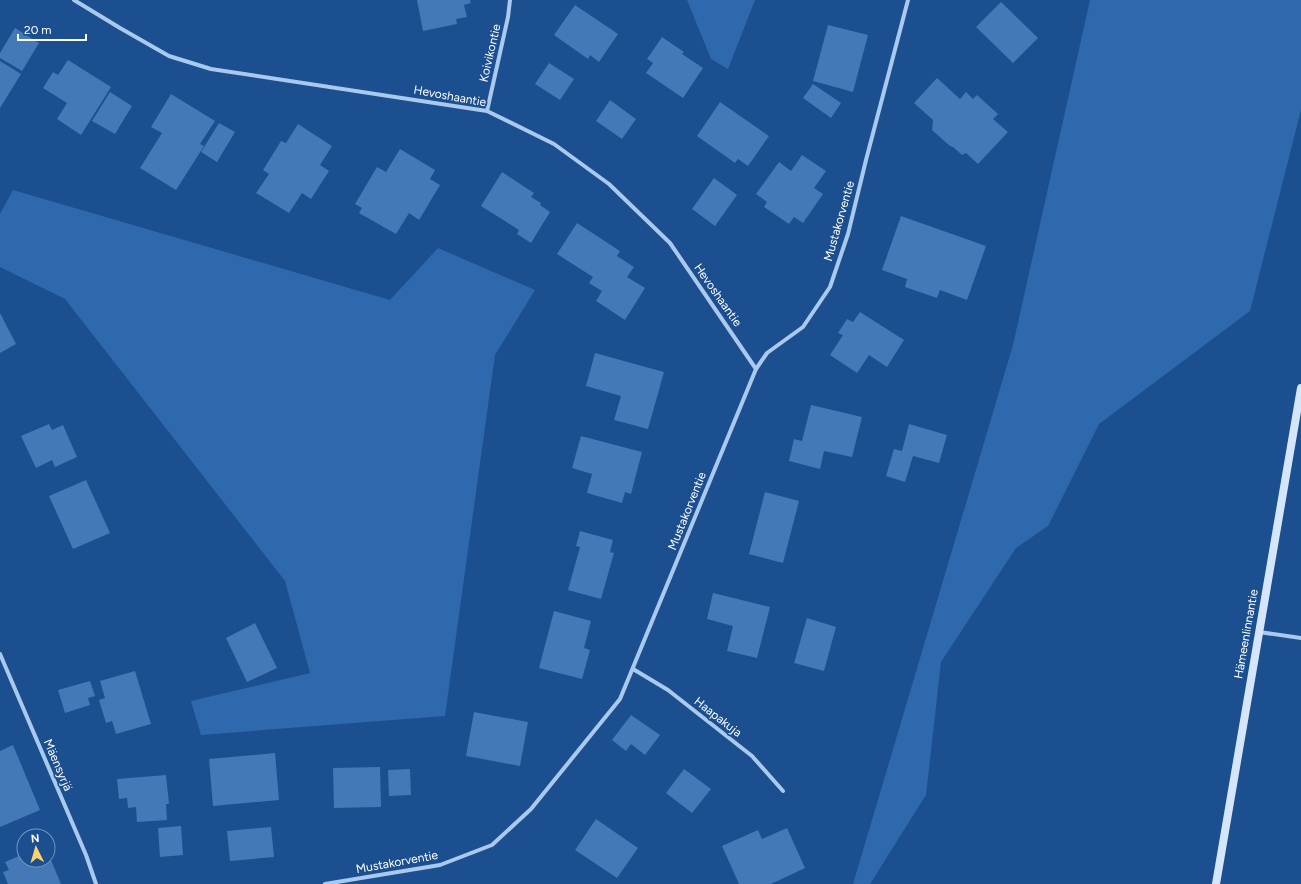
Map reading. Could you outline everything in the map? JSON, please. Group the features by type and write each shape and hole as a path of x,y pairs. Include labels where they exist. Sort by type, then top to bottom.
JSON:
{"main road":[{"name":"Hämeenlinnantie","path":"1216,884 1301,388"}],"street":[{"name":"Hevoshaantie","path":"74,0 170,56 211,69 487,110 554,144 609,184 670,243 756,369"},
{"name":"Koivikontie","path":"487,110 508,17 510,0"},
{"name":"Mustakorventie","path":"325,884 440,865 492,845 531,809 620,699 756,369 767,353 803,327 830,287 848,234 908,0"},
{"path":"1258,632 1301,638"},
{"name":"Mäensyrjä","path":"0,654 86,855 96,884"},
{"name":"Haapakuja","path":"633,668 668,690 752,756 783,791"}],"shaded area":[{"path":"687,0 755,0 728,69 711,59"},
{"path":"1090,0 1301,0 1301,110 1250,311 1099,424 1048,526 1016,548 941,662 926,795 870,884 853,884 1013,345"},
{"path":"13,190 390,300 438,248 535,290 495,355 445,716 201,735 191,701 310,673 285,581 65,299 0,267 0,214"}],"building":[{"path":"417,0 470,0 471,3 464,5 467,17 456,19 457,24 423,31"},
{"path":"1001,2 1038,38 1013,63 976,27"},
{"path":"575,5 618,34 599,62 590,55 588,59 554,35"},
{"path":"828,25 868,35 853,92 813,81"},
{"path":"15,28 39,43 22,71 0,58 0,53"},
{"path":"662,37 684,52 682,54 703,68 683,98 646,73 653,63 647,59"},
{"path":"68,60 111,87 81,135 57,119 67,103 43,88 53,72 58,75"},
{"path":"0,61 21,74 0,108"},
{"path":"549,63 574,79 560,100 535,84"},
{"path":"937,78 960,99 966,92 973,99 977,95 998,114 993,119 1008,132 978,164 966,153 962,155 932,130 933,120 914,103"},
{"path":"813,84 841,103 831,118 803,98"},
{"path":"110,92 132,106 115,134 92,121"},
{"path":"171,94 215,121 200,144 204,146 176,190 140,168 162,133 151,127"},
{"path":"610,100 636,119 622,139 596,121"},
{"path":"720,102 769,136 748,166 738,159 735,163 697,136"},
{"path":"219,123 235,132 217,162 201,152"},
{"path":"298,124 332,146 320,165 329,171 311,199 302,193 289,213 256,193 269,174 263,170 281,141 286,143"},
{"path":"400,149 435,170 430,179 440,185 419,220 409,213 396,234 359,213 362,208 355,204 377,167 386,172"},
{"path":"802,155 826,171 814,188 823,194 803,223 794,217 789,224 764,207 767,202 756,194 779,162 791,171"},
{"path":"502,172 534,193 531,197 541,203 540,205 550,212 531,243 517,234 519,230 481,206"},
{"path":"714,178 737,195 715,226 692,209"},
{"path":"901,216 986,246 967,300 940,290 937,298 905,287 907,279 882,270"},
{"path":"577,223 620,251 617,256 634,267 627,277 645,288 625,320 596,301 602,291 589,283 593,277 557,254"},
{"path":"860,312 904,340 887,367 869,355 857,373 830,355 843,335 838,333 847,319 853,322"},
{"path":"0,313 16,344 0,353"},
{"path":"595,353 664,372 648,429 614,420 621,396 586,386"},
{"path":"811,405 862,417 852,457 824,451 820,469 789,461 794,439 802,441"},
{"path":"49,424 52,430 63,425 77,457 55,467 52,460 36,468 21,436"},
{"path":"909,424 947,435 939,463 913,456 905,482 886,476 894,449 902,451"},
{"path":"581,436 642,452 631,494 625,492 622,503 587,493 592,474 572,468"},
{"path":"86,480 110,533 73,549 49,496"},
{"path":"765,492 799,501 783,563 749,554"},
{"path":"580,531 613,540 610,552 614,553 601,599 568,590 580,547 576,546"},
{"path":"713,593 770,607 757,658 727,651 733,626 707,619"},
{"path":"554,611 591,621 584,648 590,650 582,679 539,668"},
{"path":"807,618 836,627 824,671 794,663"},
{"path":"255,623 277,668 247,682 226,638"},
{"path":"135,671 151,724 116,734 112,721 106,723 99,700 105,698 100,681"},
{"path":"90,681 95,696 88,698 90,705 65,713 58,690"},
{"path":"474,712 528,722 520,766 466,756"},
{"path":"631,715 660,735 645,755 631,744 626,751 612,740"},
{"path":"13,745 40,810 0,827 0,751"},
{"path":"275,753 279,800 213,806 209,759"},
{"path":"380,767 381,807 334,808 333,768"},
{"path":"410,769 411,795 389,796 388,770"},
{"path":"684,769 711,789 692,813 666,793"},
{"path":"166,775 169,804 166,804 167,820 137,822 136,807 128,808 127,798 119,799 117,779"},
{"path":"596,819 638,848 617,878 575,850"},
{"path":"181,826 183,855 160,857 158,828"},
{"path":"271,827 274,857 230,861 227,831"},
{"path":"787,828 805,868 771,884 739,884 722,846 758,830 762,839"},
{"path":"16,857 16,868 54,868 61,884 8,884 3,872 9,870 5,862"}]}
